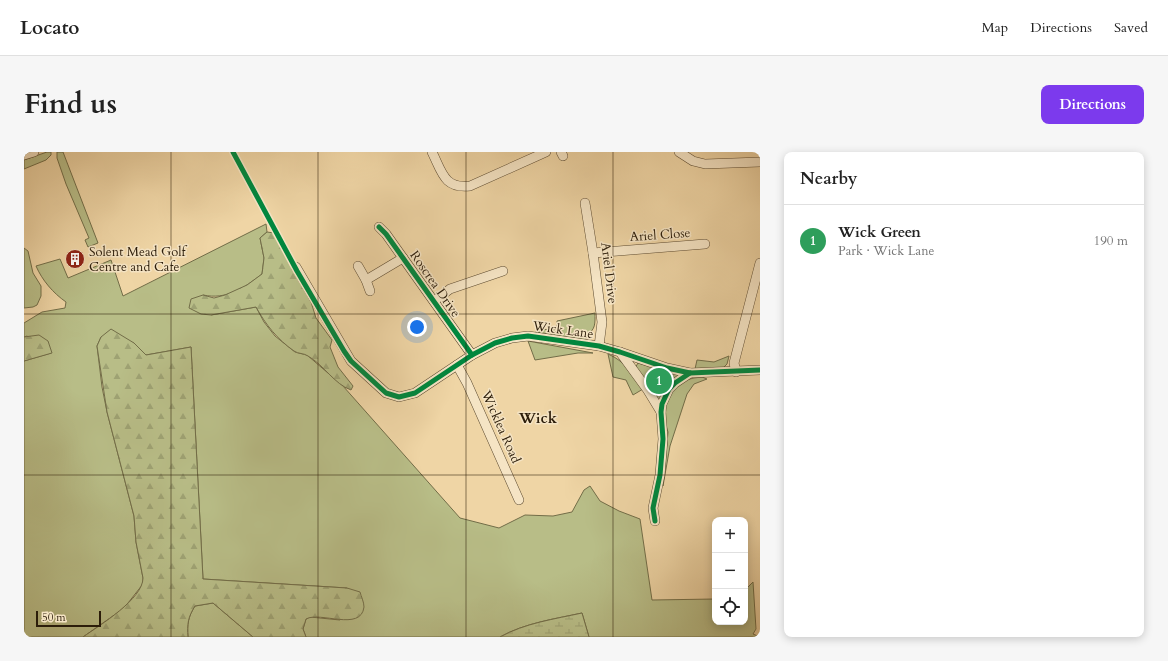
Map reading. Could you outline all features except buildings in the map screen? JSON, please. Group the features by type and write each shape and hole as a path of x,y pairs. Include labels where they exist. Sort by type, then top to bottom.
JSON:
{"street":[{"path":"24,155 34,152"},
{"path":"432,152 445,179 460,187 470,186 546,152"},
{"path":"679,152 693,161 705,164 760,162"},
{"name":"Ariel Drive","path":"585,203 602,322 599,346"},
{"name":"Roscrea Drive","path":"379,227 386,234 472,355"},
{"name":"Ariel Close","path":"593,253 705,244"},
{"name":"Roscrea Drive","path":"366,280 403,258"},
{"path":"736,372 734,363 760,263"},
{"path":"358,266 370,291"},
{"name":"Wick Lane","path":"296,267 351,361 386,393 399,397 415,393 472,355 495,343 512,338 528,336 599,346 667,368 690,373 760,370"},
{"path":"434,301 450,289 502,271"},
{"path":"620,352 647,389 661,412"},
{"name":"Wicklea Road","path":"457,365 467,383 519,500"},
{"path":"655,521 653,508 660,476 664,439 661,412 662,404 669,389 674,383 690,373"}],"green space":[{"path":"51,152 51,155 46,160 24,169 24,160"},
{"path":"57,152 63,152 98,243 88,247 85,240 89,238 66,184 57,158"},
{"path":"266,224 267,232 260,238 264,258 262,274 235,292 220,296 203,295 211,315 256,307 264,322 275,336 295,352 307,355 343,386 460,518 499,528 525,515 553,516 572,512 584,490 590,486 600,501 619,511 640,519 652,600 712,599 712,625 748,625 748,587 753,582 756,629 753,634 760,637 589,637 582,613 519,628 500,637 306,637 303,629 306,619 310,617 340,620 347,588 203,579 191,347 146,355 134,343 101,337 97,346 102,387 134,516 136,542 143,584 120,611 83,637 24,637 24,361 51,353 27,336 24,337 24,323 42,312 65,308 66,302 48,286 36,266 60,259 68,278 111,260 123,296"},
{"path":"267,232 274,233 311,302 316,318 332,340 330,347 338,367 353,386 351,390 334,379 314,360 306,355 296,352 282,342 268,326 256,307 211,315 201,314 189,308 191,299 203,295 214,298 225,295 247,285 262,274 264,258 260,238"},
{"path":"24,248 28,251 33,273 41,286 41,296 37,305 24,308"},
{"path":"595,313 594,326 592,331 586,335 586,340 536,332 537,329 557,330 557,321"},
{"path":"111,329 134,343 146,355 191,347 203,579 347,588 360,592 364,607 361,614 356,618 348,620 321,617 306,619 303,629 306,637 253,637 213,603 195,606 188,621 188,637 83,637 109,619 128,603 141,586 143,578 136,542 134,516 107,412 97,346 101,337"},
{"path":"39,335 48,341 52,353 24,361 24,337"},
{"path":"528,341 593,353 578,353 535,360"},
{"path":"608,354 624,364 643,389 633,395 626,380 613,377"},
{"path":"729,356 727,364 722,369 695,369 697,360 714,362"},
{"path":"638,363 680,375 660,402 635,368"},
{"path":"702,377 707,379 694,384 687,394 670,446 663,486 668,432 664,419 664,410 672,391 686,380"},
{"path":"213,603 253,637 188,637 188,621 195,606"},
{"path":"582,613 589,637 500,637 530,625"}],"cycle path":[{"path":"233,152 297,271 344,351 351,361 386,393 399,397 415,393 472,355 495,343 512,338 528,336 599,346 667,368 690,373 760,370"},
{"path":"379,227 386,234 472,355"},
{"path":"655,521 653,508 660,475 663,439 661,412 662,404 669,389 690,373"}],"place":[{"name":"Solent Mead Golf Centre and Cafe","path":"75,259"},
{"name":"Wick Green","path":"659,381"}],"district":[{"name":"Wick","path":"538,418"}]}
